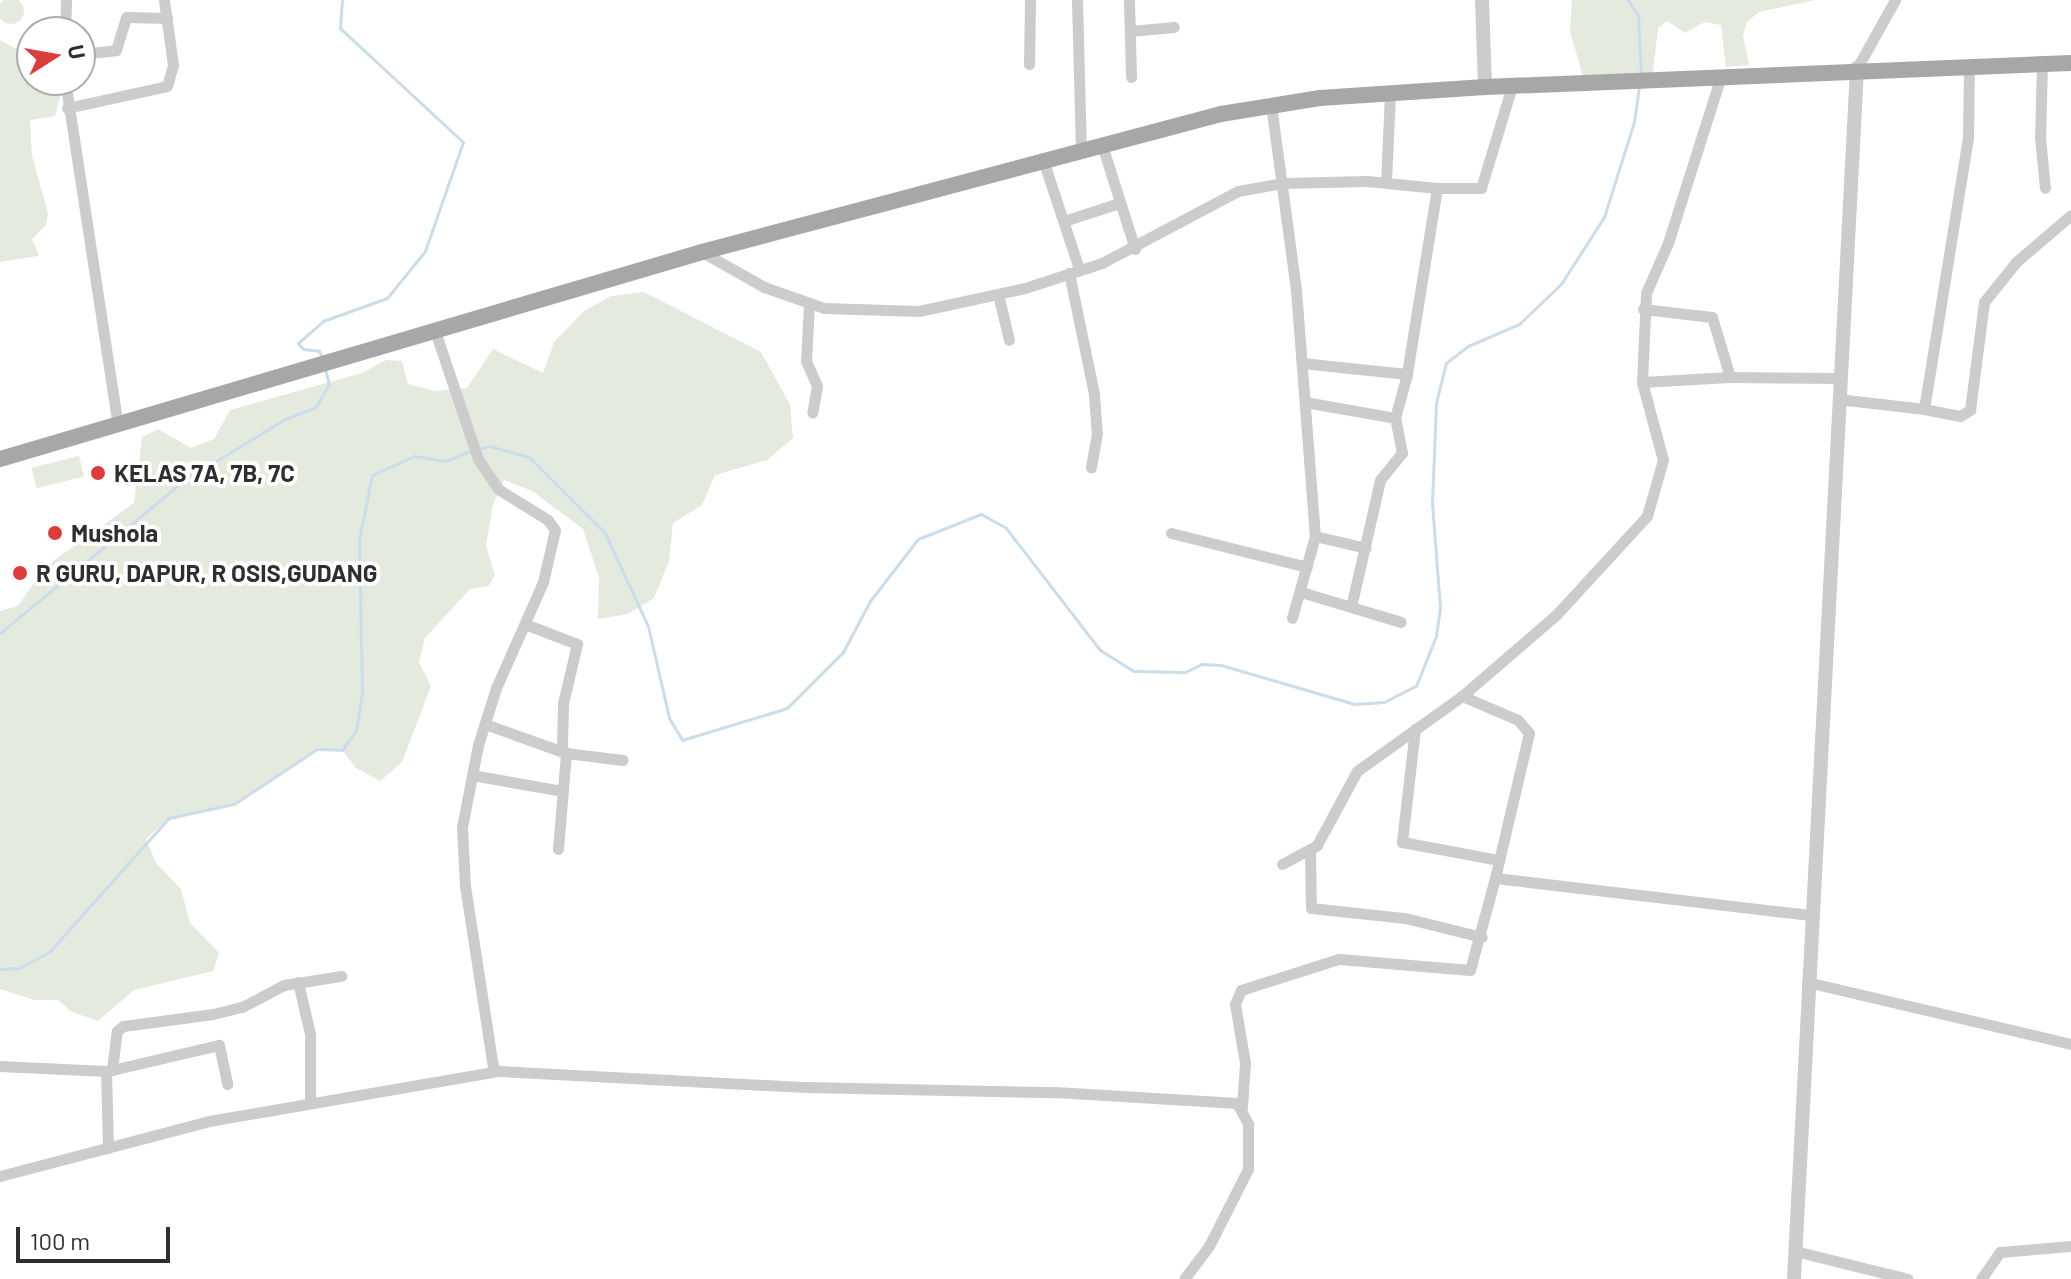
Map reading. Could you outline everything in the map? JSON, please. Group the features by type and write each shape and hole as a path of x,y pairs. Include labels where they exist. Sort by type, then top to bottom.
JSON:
{"main road":[{"path":"0,459 702,252 1081,150 1271,105 1485,87 1857,68 2071,63"}],"street":[{"path":"67,108 167,86 173,65 164,0"},
{"path":"1029,64 1030,0"},
{"path":"1077,0 1081,150"},
{"path":"1129,0 1131,77"},
{"path":"1482,0 1485,87"},
{"path":"1794,1279 1810,915 1857,68 1895,0"},
{"path":"96,52 116,50 126,17 167,18"},
{"path":"1130,31 1174,27"},
{"path":"2042,64 2040,138 2045,188"},
{"path":"1924,409 1968,138 1969,65"},
{"path":"1482,937 1405,918 1311,908 1310,852 1357,771 1462,696 1556,615 1647,516 1663,460 1642,382 1643,309 1721,76"},
{"path":"702,252 809,304 919,311 998,294 1074,271 1135,249 1212,201 1283,183 1386,182 1437,188 1481,188 1512,86"},
{"path":"1386,182 1390,93"},
{"path":"66,96 118,425"},
{"path":"1271,105 1283,183 1302,363 1315,536 1292,618"},
{"path":"1102,145 1135,249"},
{"path":"1043,160 1064,221 1094,394 1097,433 1091,467"},
{"path":"1351,607 1380,480 1402,453 1395,418 1407,374 1437,188"},
{"path":"1064,221 1119,203"},
{"path":"1838,399 1960,416 1970,410 1984,302 2016,262 2071,215"},
{"path":"998,294 1009,340"},
{"path":"809,304 806,361 817,386 812,413"},
{"path":"1643,309 1712,317 1730,377"},
{"path":"435,331 478,459 498,489 548,520 555,530 543,582 485,724 462,827 462,860 490,1055 498,1071"},
{"path":"1302,363 1407,374"},
{"path":"1642,382 1730,377 1839,378"},
{"path":"1305,402 1395,418"},
{"path":"1171,533 1307,567"},
{"path":"1315,536 1366,548"},
{"path":"1301,592 1401,622"},
{"path":"525,624 577,644 563,703 564,751 558,849"},
{"path":"1184,1279 1209,1246 1248,1169 1251,1142 1242,1107 1245,1063 1235,1004 1249,985 1339,959 1466,971 1475,965 1529,733 1518,720 1462,696"},
{"path":"485,724 564,751 623,760"},
{"path":"1415,729 1404,845 1499,860"},
{"path":"472,775 562,791"},
{"path":"1282,864 1310,852"},
{"path":"1495,878 1810,915"},
{"path":"108,1148 109,1071 117,1031 123,1026 242,1007 271,989 341,976"},
{"path":"298,982 310,1034 310,1102"},
{"path":"1807,982 2071,1044"},
{"path":"0,1066 109,1071 219,1045 227,1084"},
{"path":"0,1176 209,1121 498,1071 806,1087 1055,1092 1242,1107"},
{"path":"1981,1279 2000,1252 2071,1246"},
{"path":"1795,1251 1908,1279"}],"shaded area":[{"path":"6,-1 16,-1 23,6 23,16 16,16 16,23 6,23 -1,16 -1,6"},
{"path":"1572,0 1815,0 1759,12 1747,22 1743,35 1749,65 1726,67 1721,25 1705,22 1685,33 1667,21 1658,28 1652,80 1585,83 1570,32"},
{"path":"0,40 16,49 16,96 60,96 55,116 30,120 32,156 48,213 46,225 32,239 39,256 0,262"},
{"path":"644,292 761,352 790,405 793,438 767,460 715,475 702,505 673,523 669,561 654,598 628,614 598,619 599,578 583,529 532,491 504,480 493,505 486,546 495,575 489,586 470,589 425,638 419,662 431,686 402,762 380,781 356,768 342,750 317,749 234,804 169,818 146,839 156,863 181,889 190,923 219,953 213,971 134,990 98,1021 72,1012 58,1000 35,1000 0,989 0,611 18,606 45,567 134,503 142,437 158,429 191,448 214,439 230,410 362,373 386,360 402,361 408,384 435,391 467,388 493,349 543,373 554,342 584,311 611,296"},
{"path":"79,456 84,476 37,488 31,468"}],"waterway":[{"path":"322,358 319,351 303,349 298,343 323,321 387,298 425,251 463,142 340,28 342,0"},
{"path":"1628,0 1638,16 1641,73"},
{"path":"478,449 489,446 529,457 605,533 648,626 669,718 682,740 787,708 843,652 870,601 918,539 981,514 1006,528 1100,650 1134,671 1185,672 1202,664 1221,665 1354,704 1384,702 1416,686 1436,636 1440,607 1432,503 1436,403 1446,363 1468,346 1519,324 1561,284 1604,217 1634,122 1639,88"},
{"path":"0,633 182,482 285,419 316,407 329,384 325,369"},
{"path":"0,969 19,968 49,952 169,818 234,804 317,749 342,750 356,731 362,693 359,540 372,475 414,456 446,461 470,451"}],"place":[{"name":"KELAS 7A, 7B, 7C","path":"98,473"},
{"name":"Mushola","path":"55,533"},
{"name":"R GURU, DAPUR, R OSIS,GUDANG","path":"20,573"}]}
